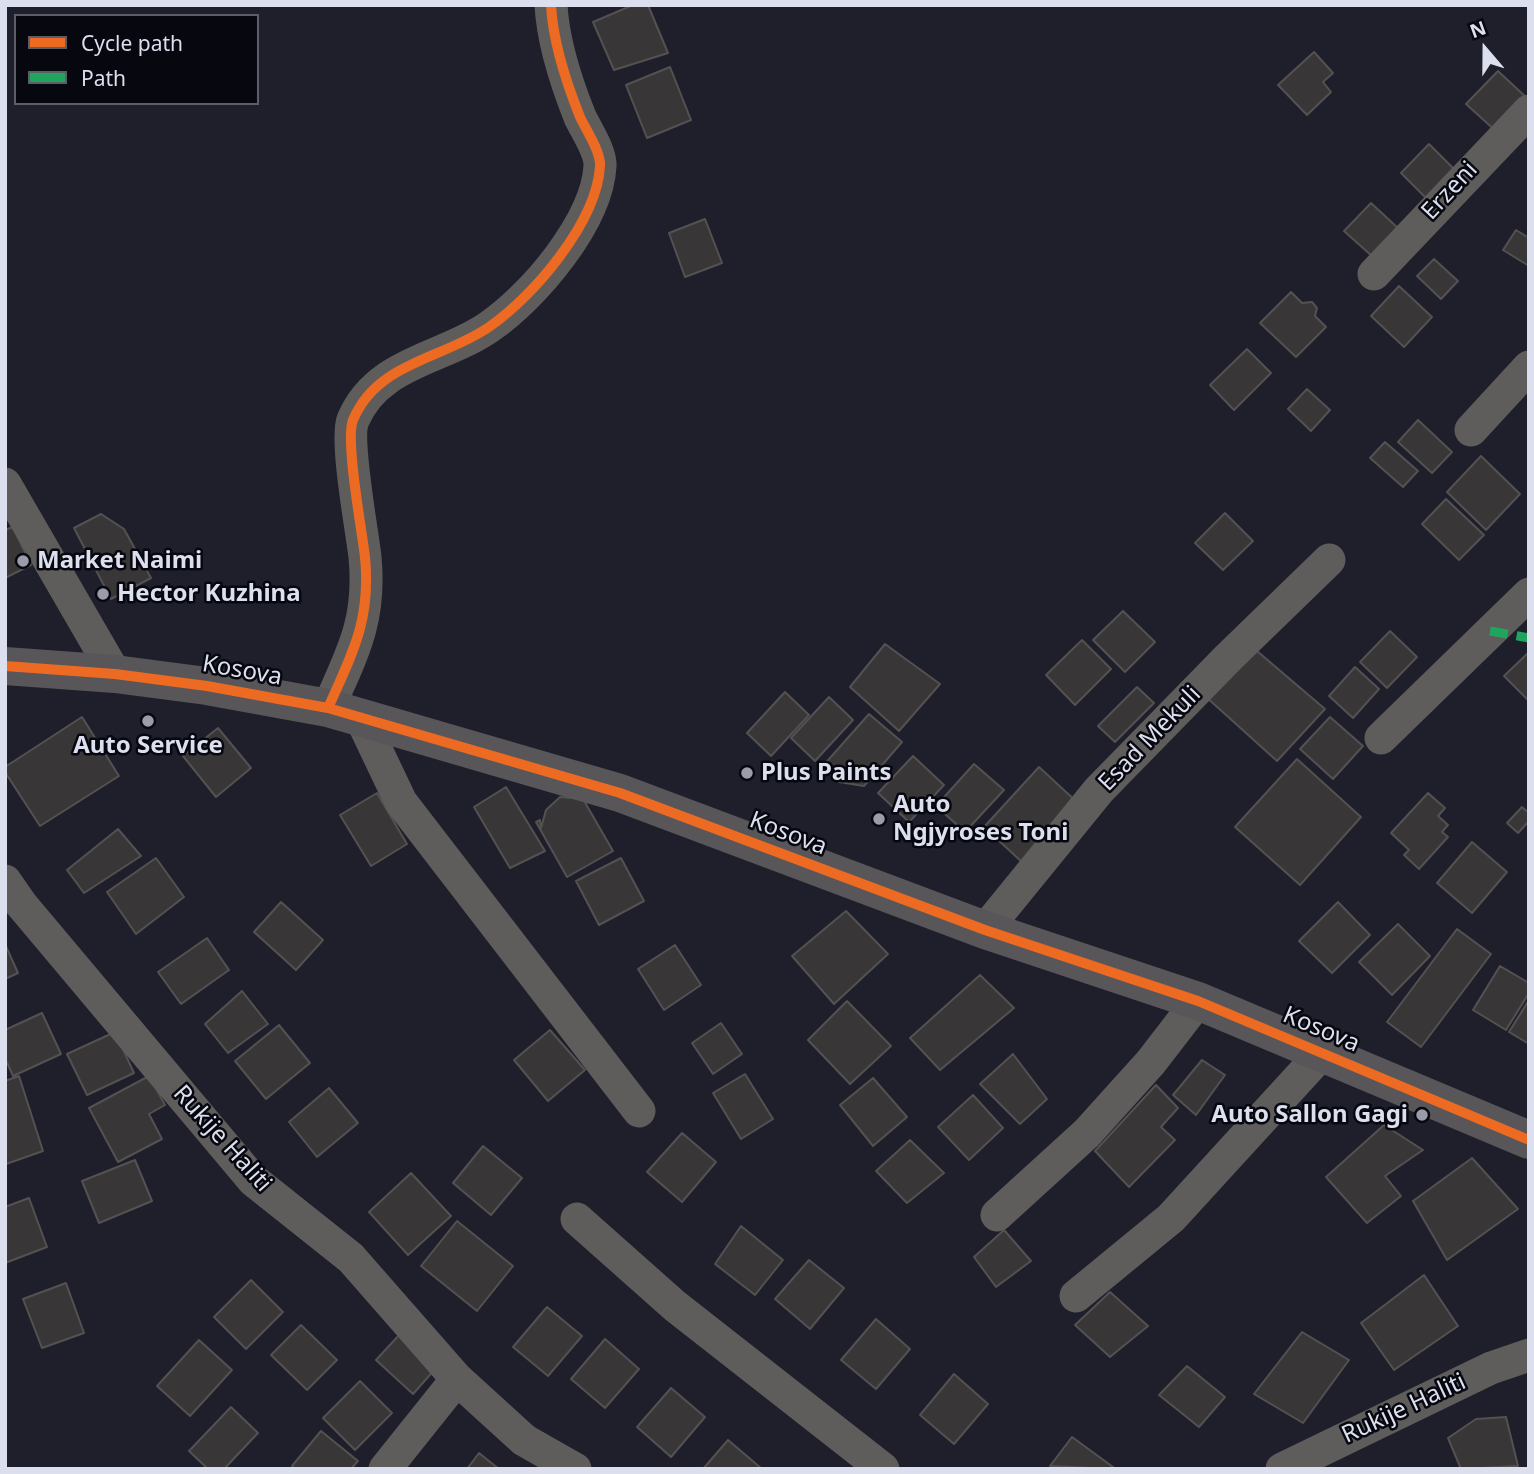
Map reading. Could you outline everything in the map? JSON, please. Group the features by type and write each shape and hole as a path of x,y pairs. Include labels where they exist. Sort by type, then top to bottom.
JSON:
{"street":[{"path":"551,5 552,31 579,114 600,164 588,213 561,257 489,327 397,371 369,392 352,423 365,558 365,598 361,634 344,713 401,802 639,1111"},
{"name":"Erzeni","path":"1374,274 1529,111"},
{"path":"1471,430 1529,368"},
{"path":"5,484 115,674"},
{"name":"Esad Mekuli","path":"985,930 1100,790 1228,658 1329,560"},
{"path":"1381,738 1529,594"},
{"name":"Kosova","path":"5,666 115,674 207,686 344,713 620,793 985,930 1198,1001 1529,1140"},
{"name":"Rukije Haliti","path":"5,881 21,904 253,1181 351,1258 457,1379 524,1440 575,1469"},
{"path":"996,1215 1087,1133 1151,1062 1198,1001"},
{"name":"Kosova","path":"1076,1296 1171,1218 1322,1053"},
{"path":"577,1219 705,1331 883,1469"},
{"name":"Rukije Haliti","path":"1282,1469 1491,1368 1529,1356"},
{"path":"385,1469 457,1379"}],"building":[{"path":"633,5 648,5 668,53 614,70 593,22"},
{"path":"1314,52 1333,73 1323,82 1331,92 1307,115 1278,85"},
{"path":"670,67 691,120 647,138 626,85"},
{"path":"1498,71 1529,100 1499,134 1466,104"},
{"path":"1429,144 1454,169 1426,198 1401,173"},
{"path":"1371,203 1399,229 1373,257 1344,231"},
{"path":"705,219 722,263 685,277 669,233"},
{"path":"1516,230 1529,238 1529,266 1503,250"},
{"path":"1434,259 1458,281 1441,299 1417,276"},
{"path":"1399,286 1432,317 1404,347 1371,316"},
{"path":"1291,292 1302,303 1312,302 1317,308 1315,316 1326,327 1296,357 1260,323"},
{"path":"1247,349 1271,373 1234,410 1210,385"},
{"path":"1307,389 1330,410 1311,431 1288,409"},
{"path":"1418,420 1452,452 1432,473 1398,442"},
{"path":"1385,442 1418,471 1403,487 1370,458"},
{"path":"1481,456 1520,494 1486,530 1447,492"},
{"path":"1446,499 1484,535 1459,560 1422,524"},
{"path":"1225,513 1253,541 1223,570 1195,543"},
{"path":"101,514 124,529 151,578 111,599 74,528"},
{"path":"13,527 31,565 5,578 5,530"},
{"path":"1123,611 1155,642 1125,672 1093,640"},
{"path":"1390,631 1417,657 1387,688 1360,662"},
{"path":"1082,640 1111,669 1075,705 1046,675"},
{"path":"885,644 940,684 899,731 850,687"},
{"path":"1257,651 1325,709 1277,761 1205,696"},
{"path":"1529,652 1529,701 1504,676"},
{"path":"1355,667 1379,689 1353,718 1329,696"},
{"path":"1137,687 1154,703 1115,742 1098,726"},
{"path":"785,692 809,715 771,756 747,733"},
{"path":"829,697 853,720 815,761 791,738"},
{"path":"869,714 902,742 864,786 839,782 822,767"},
{"path":"82,717 119,776 40,826 5,772 5,767"},
{"path":"1330,717 1363,746 1333,779 1300,749"},
{"path":"218,728 251,768 216,797 183,756"},
{"path":"913,756 944,785 909,822 878,793"},
{"path":"1297,759 1361,817 1300,885 1235,827"},
{"path":"974,764 1004,790 965,832 936,806"},
{"path":"1039,767 1078,803 1023,863 984,827"},
{"path":"506,787 545,851 510,868 474,807"},
{"path":"377,793 407,844 371,866 340,815"},
{"path":"1428,793 1445,808 1438,816 1448,825 1442,832 1448,837 1419,869 1404,855 1409,850 1391,833"},
{"path":"560,797 583,799 613,851 567,877 536,822 540,820 541,828 546,810"},
{"path":"1522,807 1529,813 1529,821 1518,833 1507,823"},
{"path":"118,829 141,856 84,893 67,870"},
{"path":"1472,842 1507,872 1472,913 1437,883"},
{"path":"156,858 184,897 136,934 107,892"},
{"path":"621,858 644,901 599,925 576,881"},
{"path":"281,902 323,940 296,970 254,932"},
{"path":"1338,902 1370,935 1332,973 1299,941"},
{"path":"846,911 888,954 834,1004 792,956"},
{"path":"1398,924 1430,956 1392,995 1359,962"},
{"path":"1457,929 1491,954 1421,1047 1387,1022"},
{"path":"207,938 229,970 181,1004 158,972"},
{"path":"5,944 18,973 5,979"},
{"path":"675,945 701,985 664,1010 638,969"},
{"path":"1500,966 1529,983 1529,993 1506,1030 1473,1010"},
{"path":"980,975 1014,1008 940,1070 910,1038"},
{"path":"242,991 268,1024 228,1053 205,1024"},
{"path":"1529,1000 1529,1044 1509,1032"},
{"path":"847,1001 891,1046 850,1084 808,1040"},
{"path":"42,1013 61,1054 13,1076 5,1058 5,1030"},
{"path":"721,1023 742,1054 713,1074 692,1043"},
{"path":"279,1025 310,1063 266,1099 235,1061"},
{"path":"550,1030 585,1070 548,1101 514,1060"},
{"path":"115,1032 134,1073 87,1095 67,1054"},
{"path":"1013,1054 1047,1099 1020,1124 980,1084"},
{"path":"1202,1060 1225,1075 1196,1115 1173,1095"},
{"path":"745,1074 773,1119 741,1139 713,1093"},
{"path":"19,1076 43,1151 6,1164 5,1081"},
{"path":"149,1076 165,1105 149,1114 162,1139 118,1162 89,1108"},
{"path":"873,1078 907,1117 873,1146 840,1105"},
{"path":"1156,1085 1178,1108 1161,1127 1175,1140 1129,1187 1095,1151"},
{"path":"329,1088 358,1123 317,1157 289,1122"},
{"path":"973,1095 1003,1128 969,1160 938,1127"},
{"path":"1384,1125 1423,1150 1385,1176 1401,1196 1367,1223 1326,1177"},
{"path":"682,1133 716,1162 682,1202 647,1172"},
{"path":"910,1140 944,1173 907,1203 876,1171"},
{"path":"483,1146 522,1178 491,1215 453,1183"},
{"path":"1472,1158 1518,1209 1447,1260 1413,1201"},
{"path":"135,1160 152,1201 99,1223 82,1181"},
{"path":"411,1173 451,1216 408,1255 369,1212"},
{"path":"29,1198 47,1247 5,1263 5,1207"},
{"path":"457,1221 513,1266 477,1311 421,1266"},
{"path":"741,1226 783,1260 755,1295 715,1264"},
{"path":"1004,1230 1031,1261 996,1287 974,1257"},
{"path":"809,1260 844,1288 810,1329 775,1299"},
{"path":"1424,1275 1458,1326 1394,1370 1361,1323"},
{"path":"251,1280 283,1312 246,1349 214,1317"},
{"path":"66,1283 84,1333 42,1348 23,1299"},
{"path":"1110,1292 1148,1326 1110,1357 1075,1325"},
{"path":"547,1307 582,1336 548,1376 513,1347"},
{"path":"876,1319 910,1349 876,1389 841,1360"},
{"path":"301,1325 337,1360 307,1390 271,1355"},
{"path":"1302,1332 1349,1360 1303,1423 1254,1394"},
{"path":"400,1334 437,1367 413,1394 376,1360"},
{"path":"605,1339 639,1369 605,1408 571,1379"},
{"path":"199,1340 232,1370 190,1416 157,1386"},
{"path":"1187,1366 1225,1397 1199,1427 1159,1395"},
{"path":"954,1374 988,1404 954,1444 920,1415"},
{"path":"360,1381 392,1413 355,1450 323,1418"},
{"path":"671,1388 705,1417 671,1457 637,1427"},
{"path":"231,1407 258,1433 224,1469 208,1469 189,1451"},
{"path":"1506,1417 1518,1466 1461,1469 1448,1438 1476,1419"},
{"path":"321,1431 358,1461 351,1469 296,1469 292,1466"},
{"path":"1072,1437 1113,1467 1112,1469 1050,1466"},
{"path":"728,1440 762,1469 703,1469"},
{"path":"479,1453 499,1469 467,1469"}],"marked path":[{"path":"1490,631 1529,638"}],"cycle path":[{"path":"328,708 358,635 365,599 365,557 351,446 353,420 364,401 394,374 471,338 506,314 524,297 543,278 575,234 588,211 596,188 600,160 565,76 554,34 551,5"},
{"path":"5,666 115,674 207,686 328,708 620,793 985,930 1198,1001 1529,1140"}],"place":[{"name":"Market Naimi","path":"23,561"},
{"name":"Hector Kuzhina","path":"103,594"},
{"name":"Auto Service","path":"148,721"},
{"name":"Plus Paints","path":"747,773"},
{"name":"Auto Ngjyroses Toni","path":"879,819"},
{"name":"Auto Sallon Gagi","path":"1422,1115"}]}
